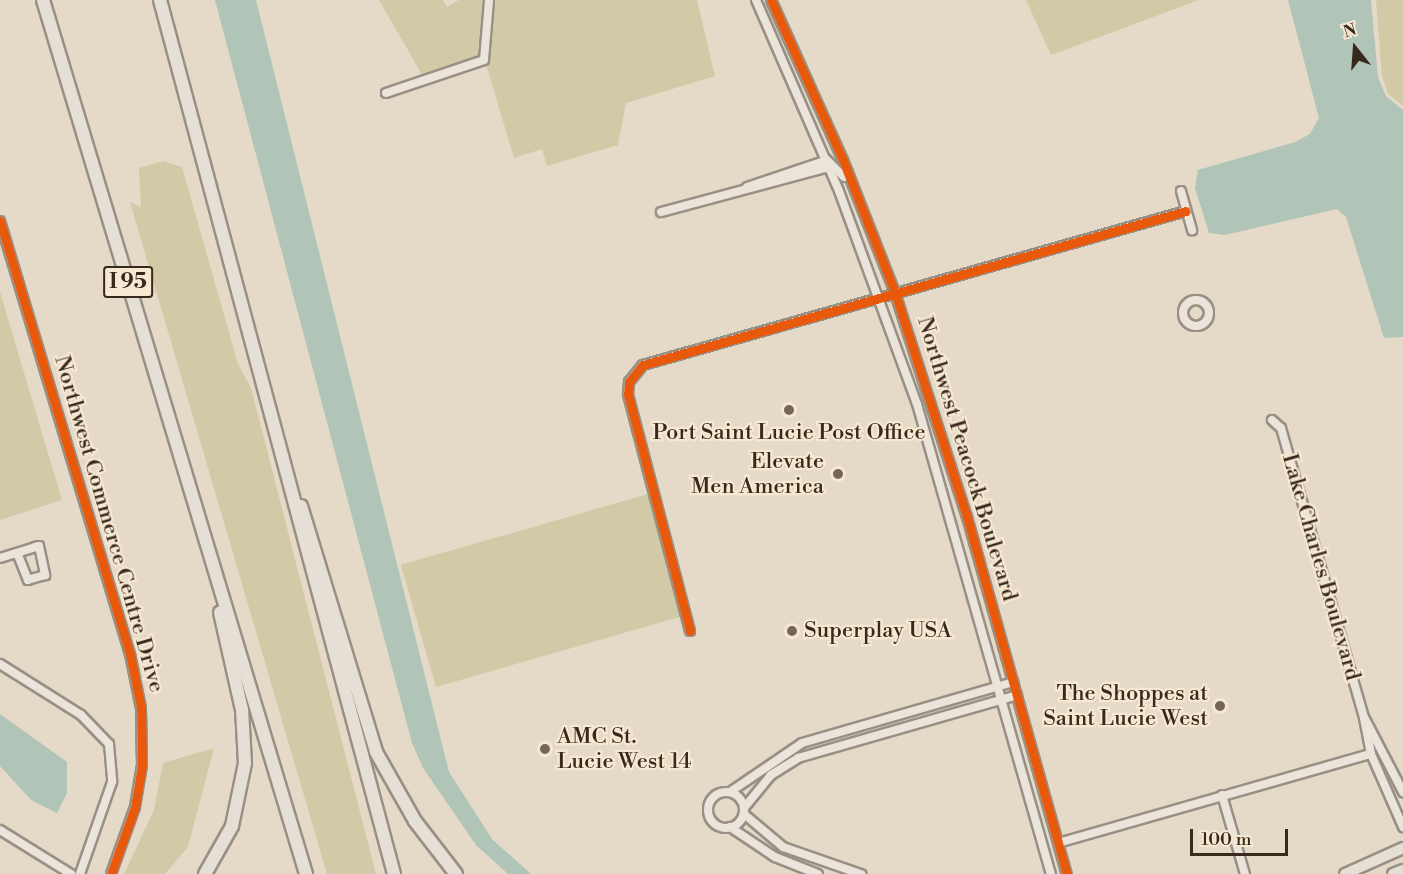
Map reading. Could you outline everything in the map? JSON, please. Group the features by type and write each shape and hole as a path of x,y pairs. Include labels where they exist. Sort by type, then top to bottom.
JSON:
{"highway":[{"name":"I 95","path":"43,0 306,874"},
{"path":"160,0 393,874"},
{"path":"289,481 311,527 376,752 415,821 456,874"},
{"path":"205,874 232,826 245,763 242,710 213,563"}],"main road":[{"path":"1345,874 1403,848"},
{"path":"1361,874 1376,860"},
{"path":"1394,874 1403,870"}],"street":[{"path":"386,93 484,60 489,0"},
{"name":"Northwest Peacock Boulevard","path":"756,0 828,164 880,298 999,687 1052,874"},
{"name":"Northwest Peacock Boulevard","path":"771,0 868,224 895,293 1014,682 1067,874"},
{"path":"661,212 828,164 841,168 868,224"},
{"path":"1181,191 1192,230"},
{"path":"690,632 632,411 629,382 654,361 1186,211"},
{"name":"Northwest Commerce Centre Drive","path":"0,221 130,654 141,708 142,765 135,807 111,874"},
{"name":"Lake Charles Boulevard","path":"1272,420 1281,428 1364,717"},
{"path":"0,558 17,553"},
{"path":"0,664 81,715 109,744 112,782 80,874"},
{"path":"818,874 775,857 730,827 714,823 709,807 714,797 730,792 786,749 1014,682"},
{"path":"730,827 771,775 798,758 1017,695"},
{"path":"912,711 915,723"},
{"path":"1364,717 1371,754 1403,827"},
{"path":"1364,717 1403,792"},
{"path":"1058,843 1371,754"},
{"path":"730,792 744,811 783,848 861,874"},
{"path":"1222,795 1245,874"},
{"path":"0,830 71,874"}],"shaded area":[{"path":"215,0 256,0 449,772 492,839 531,874 508,874 476,845 423,768 412,743"},
{"path":"379,0 443,0 447,7 459,0 485,0 481,58 424,78"},
{"path":"493,0 697,0 715,76 626,103 618,145 547,166 542,149 514,158 486,64 487,13"},
{"path":"1026,0 1199,0 1051,55"},
{"path":"1288,0 1371,0 1378,77 1386,96 1403,110 1403,337 1384,338 1346,217 1337,209 1225,235 1209,233 1195,188 1198,170 1295,142 1310,134 1319,118"},
{"path":"1376,0 1403,0 1403,106 1388,94 1382,76"},
{"path":"163,161 182,167 238,364 251,388 376,874 327,874 130,202 141,207 139,168"},
{"path":"0,292 62,500 0,520"},
{"path":"648,494 683,616 436,687 401,565"},
{"path":"0,714 67,762 67,793 57,813 31,800 0,766"},
{"path":"214,748 188,847 165,874 124,874 154,810 163,763"}],"cycle path":[{"path":"771,0 843,160 895,293 967,517 1067,874"},
{"path":"690,631 628,394 629,382 643,365 1186,211"},
{"path":"0,221 130,654 141,708 142,765 135,807 111,874"}],"place":[{"name":"Port Saint Lucie Post Office","path":"789,410"},
{"name":"Elevate Men America","path":"838,474"},
{"name":"Superplay USA","path":"792,631"},
{"name":"The Shoppes at Saint Lucie West","path":"1220,706"},
{"name":"AMC St. Lucie West 14","path":"545,749"}]}
